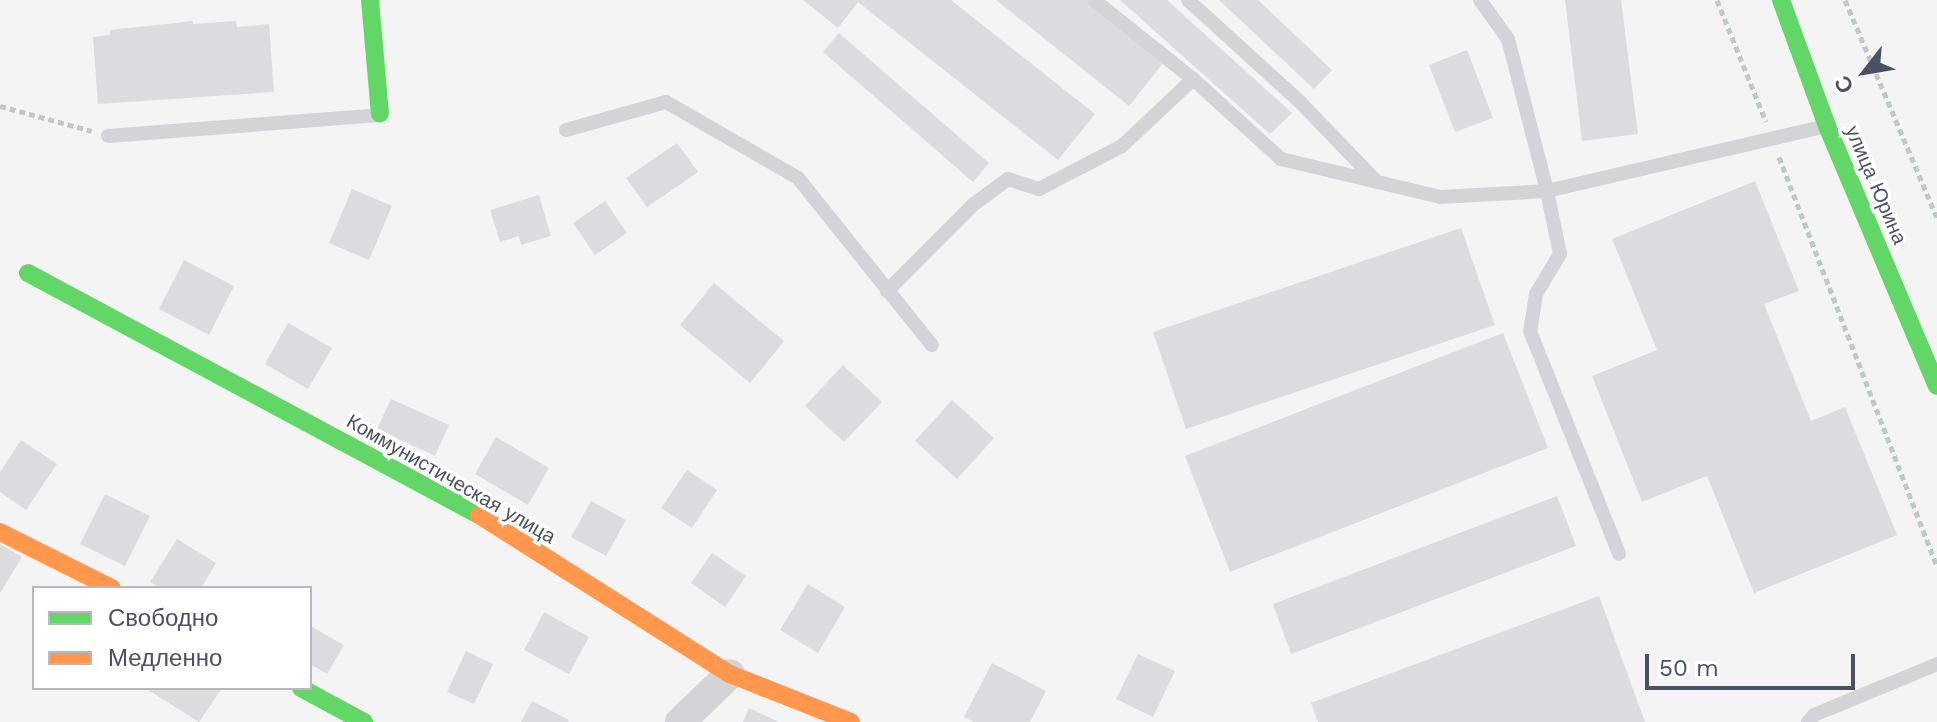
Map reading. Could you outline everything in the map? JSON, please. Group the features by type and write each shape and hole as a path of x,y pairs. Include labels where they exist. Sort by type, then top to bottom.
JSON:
{"street":[{"path":"370,0 380,114"},
{"name":"улица Юрина","path":"1781,0 1827,126 1937,386"},
{"name":"Коммунистическая улица","path":"28,273 474,512 730,674 851,722"},
{"path":"0,532 108,586"},
{"path":"680,722 730,674"},
{"path":"305,690 364,722"}],"lane":[{"path":"1094,0 1193,79 1281,159 1440,197 1547,191 1827,126"},
{"path":"1188,0 1301,103 1377,182"},
{"path":"1480,0 1508,39 1560,254 1536,294 1530,331 1619,554"},
{"path":"887,291 974,204 1008,179 1039,189 1122,146 1193,79"},
{"path":"566,130 666,102 798,178 932,345"},
{"path":"108,136 380,114"},
{"path":"1808,722 1814,715 1937,664"}],"path":[{"path":"1717,0 1937,567"},
{"path":"1845,0 1937,218"},
{"path":"0,106 108,136"}],"building":[{"path":"803,0 951,0 1095,114 1058,160 858,2 838,28"},
{"path":"996,0 1086,0 1164,62 1129,106"},
{"path":"1120,0 1167,0 1292,113 1270,134"},
{"path":"1219,0 1258,0 1332,70 1314,89"},
{"path":"1565,0 1621,0 1638,134 1582,141"},
{"path":"193,21 193,24 236,21 237,27 269,24 274,92 98,104 93,37 110,35 110,30"},
{"path":"839,33 989,163 973,182 823,52"},
{"path":"1467,50 1493,118 1455,132 1429,65"},
{"path":"677,143 698,172 647,207 626,178"},
{"path":"1755,181 1799,291 1764,304 1811,421 1845,407 1897,535 1754,593 1707,476 1642,502 1592,376 1657,350 1612,239"},
{"path":"352,189 392,206 369,260 329,243"},
{"path":"539,195 551,236 521,245 519,236 500,242 490,210"},
{"path":"605,201 627,233 595,255 573,223"},
{"path":"1461,228 1495,325 1186,429 1153,332"},
{"path":"184,260 234,286 209,335 159,309"},
{"path":"714,283 784,341 750,383 680,325"},
{"path":"288,323 332,348 308,389 265,364"},
{"path":"1503,333 1548,448 1230,572 1185,456"},
{"path":"843,365 882,402 844,442 805,406"},
{"path":"391,399 449,425 435,456 377,429"},
{"path":"952,400 994,438 957,479 915,441"},
{"path":"496,437 549,468 528,505 475,474"},
{"path":"21,440 57,464 26,510 0,492 0,472"},
{"path":"687,470 717,490 692,528 661,508"},
{"path":"105,494 150,516 125,566 80,544"},
{"path":"1557,496 1576,546 1291,654 1273,604"},
{"path":"591,501 626,520 606,556 571,537"},
{"path":"177,539 216,563 202,586 157,586 150,582"},
{"path":"0,544 22,557 0,593"},
{"path":"712,553 746,576 725,607 691,583"},
{"path":"808,584 845,607 818,653 780,630"},
{"path":"1599,596 1645,722 1318,722 1311,703"},
{"path":"544,612 589,637 569,674 524,650"},
{"path":"312,627 344,645 327,674 312,665"},
{"path":"466,651 493,664 474,704 447,692"},
{"path":"1138,654 1175,671 1153,717 1116,699"},
{"path":"992,663 1046,691 1030,722 974,722 964,717"},
{"path":"148,690 221,690 199,722"},
{"path":"532,701 569,720 568,722 521,722"},
{"path":"749,708 779,722 743,722"}],"traffic: fast":[{"path":"370,0 380,114"},
{"path":"1781,0 1827,126 1937,386"},
{"path":"28,273 479,515"},
{"path":"305,690 364,722"}],"traffic: slow":[{"path":"479,515 730,674 851,722"},
{"path":"0,532 108,586"}]}
